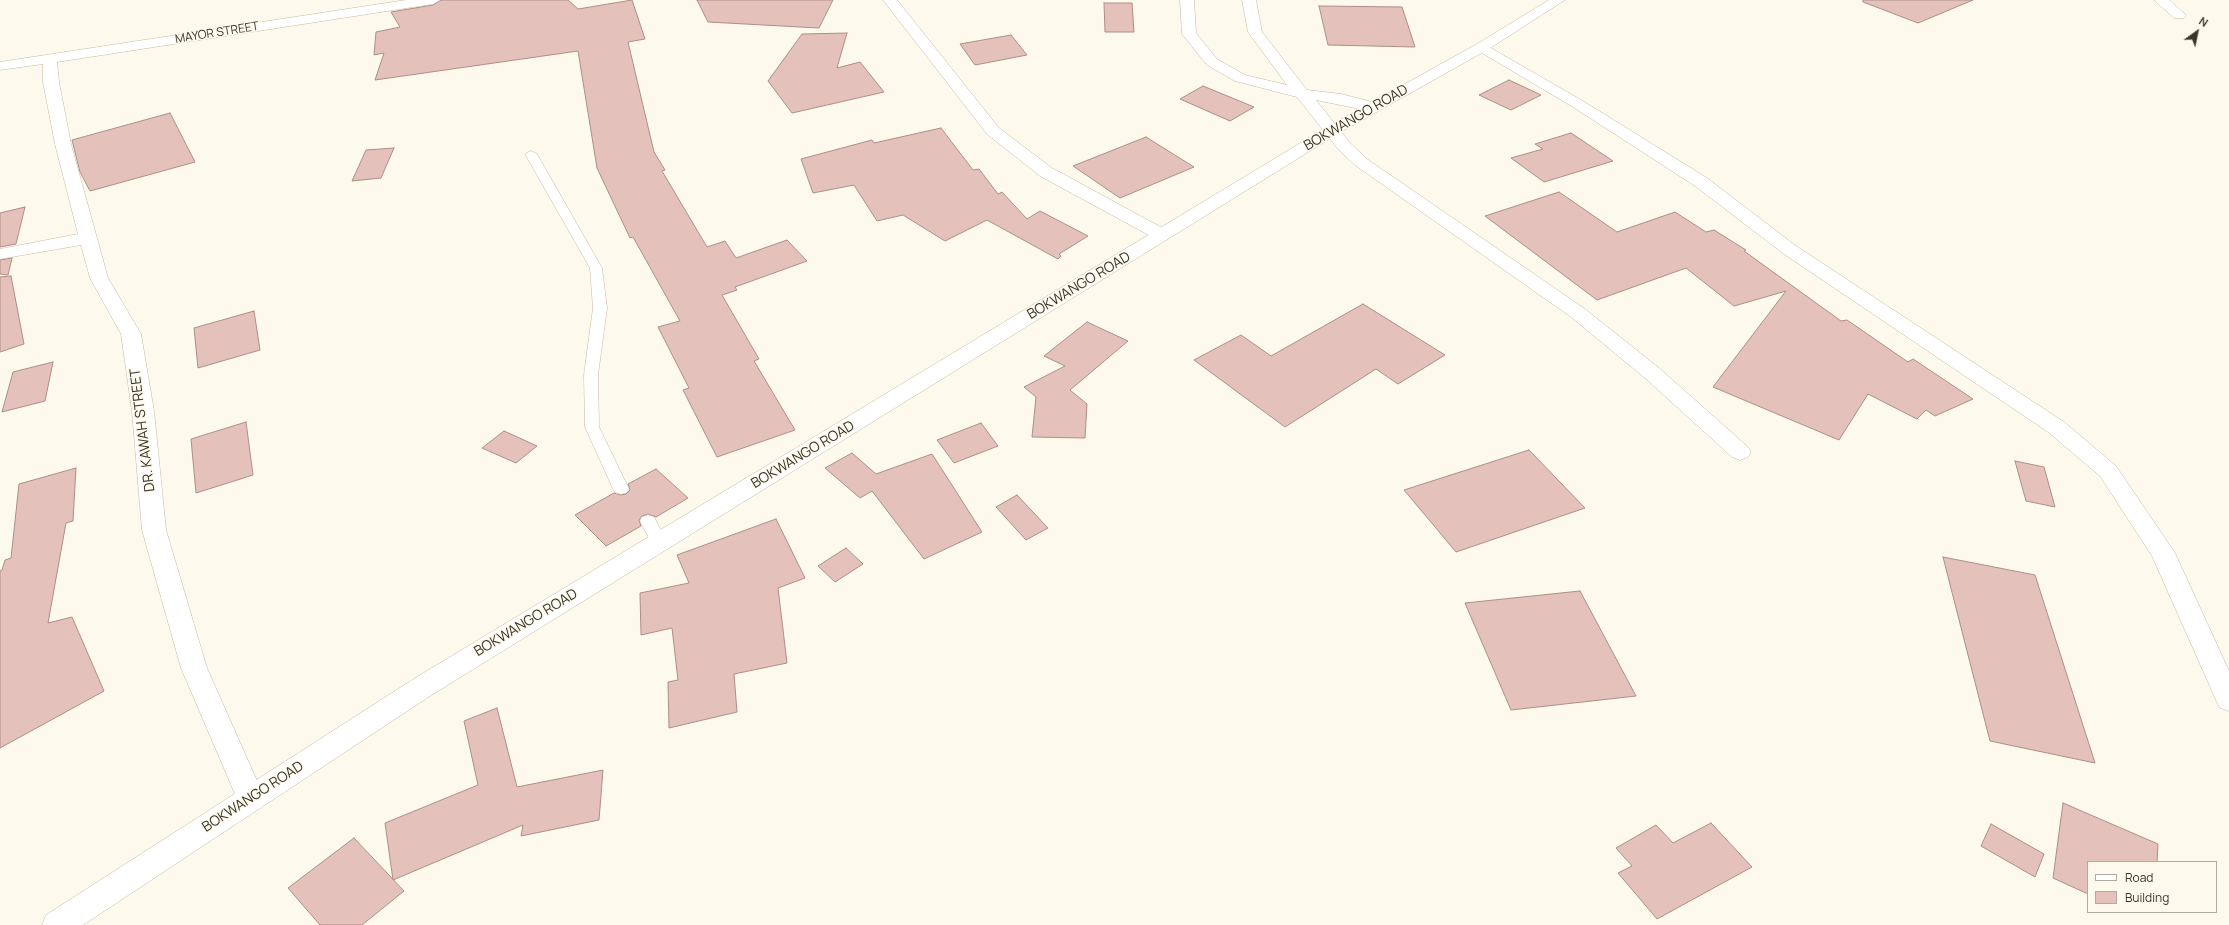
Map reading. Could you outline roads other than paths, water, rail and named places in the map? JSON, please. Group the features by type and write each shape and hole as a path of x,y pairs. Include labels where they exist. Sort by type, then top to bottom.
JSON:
{"street":[{"name":"MAYOR STREET","path":"0,66 433,0"},
{"path":"890,0 993,132 1046,172 1162,235"},
{"path":"1187,0 1189,34 1212,62 1240,78 1304,94 1341,99 1375,107"},
{"path":"1249,0 1255,32 1280,67 1334,130 1344,146 1361,162 1578,313 1652,373 1740,452"},
{"name":"BOKWANGO ROAD","path":"57,925 421,688 1334,130 1482,47 1558,0"},
{"path":"2161,0 2179,15"},
{"path":"1482,47 1578,104 1701,182 1790,250 2056,427 2108,471 2163,553 2229,700"},
{"name":"DR. KAWAH STREET","path":"50,59 51,82 63,144 99,278 131,334 143,411 154,530 194,668 251,799"},
{"path":"0,254 88,238"}],"lane":[{"path":"531,154 568,222 596,268 600,308 591,375 592,427 620,489"},
{"path":"648,521 659,542"}]}
